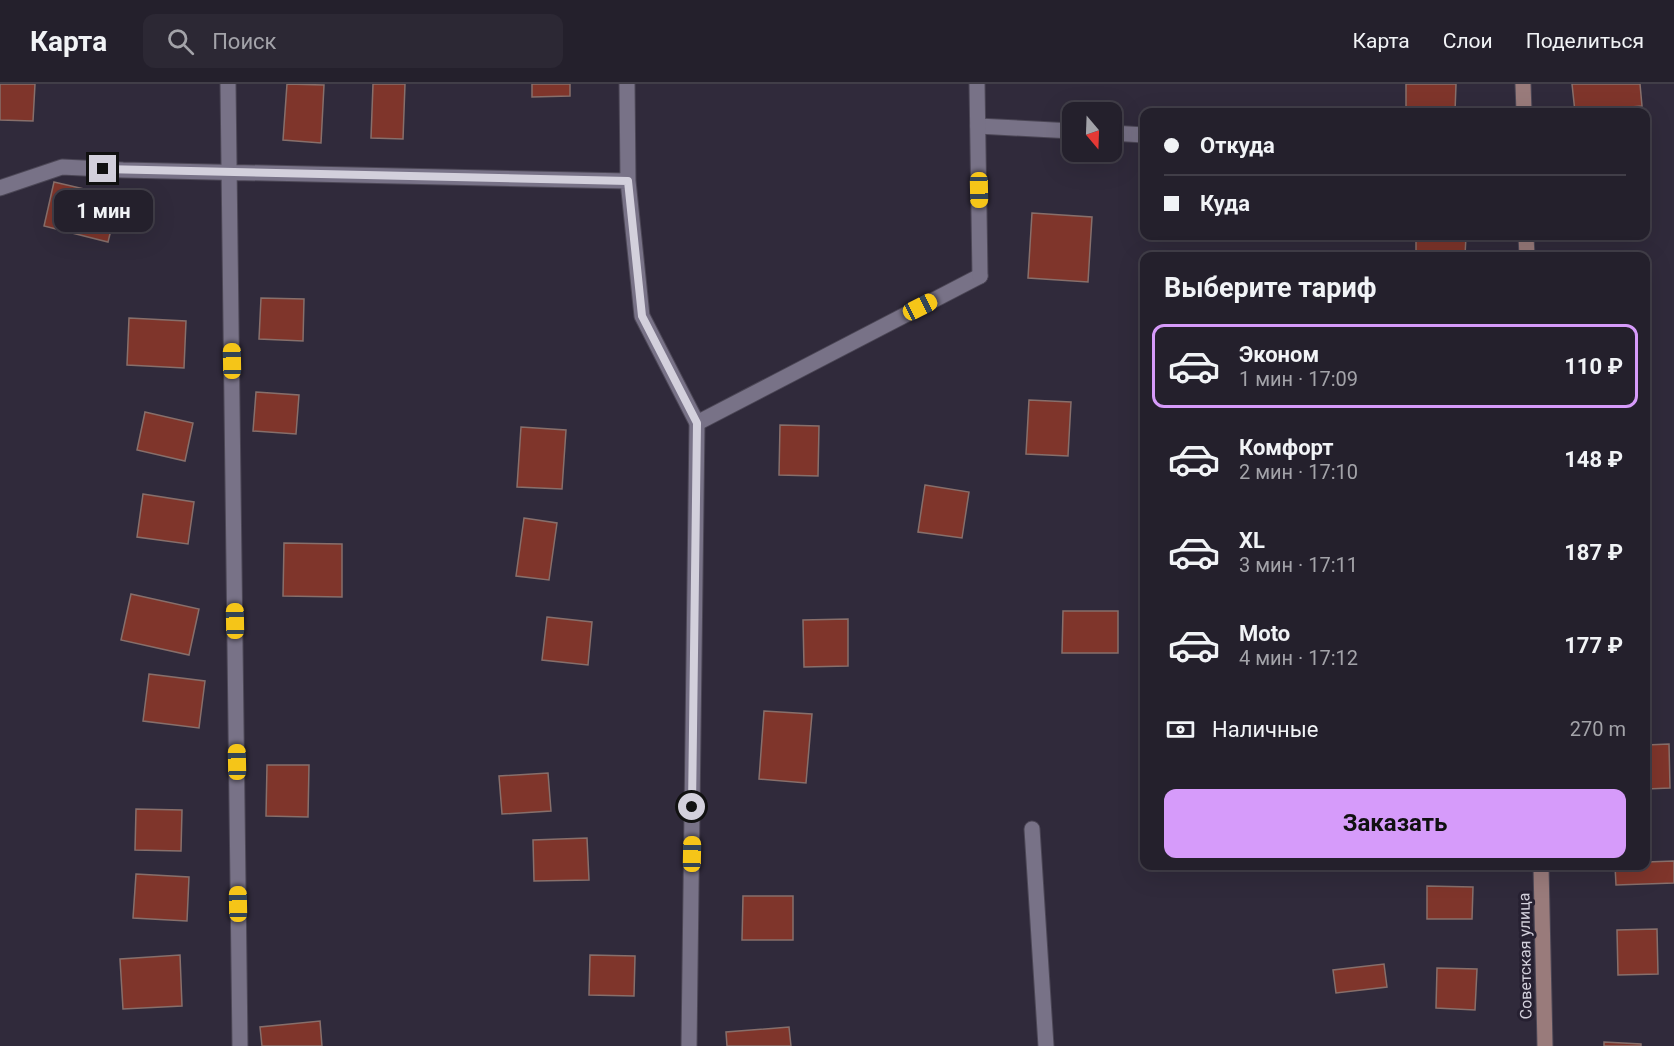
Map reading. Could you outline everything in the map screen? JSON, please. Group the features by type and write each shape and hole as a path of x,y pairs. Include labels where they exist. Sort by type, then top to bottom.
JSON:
{"main road":[{"path":"1523,84 1524,108"},
{"name":"Советская улица","path":"1541,870 1545,1046"}],"street":[{"path":"228,84 240,1046"},
{"path":"627,84 628,181 642,316 697,423 689,1046"},
{"path":"697,423 980,276 977,84"},
{"path":"978,126 1062,130"},
{"path":"1122,134 1140,135"},
{"path":"0,188 62,167 628,181"},
{"path":"1032,829 1046,1046"}],"building":[{"path":"0,84 35,84 33,121 0,120"},
{"path":"287,84 324,85 321,143 283,140"},
{"path":"373,84 405,84 403,139 371,138"},
{"path":"532,84 570,84 570,96 532,97"},
{"path":"1406,84 1456,84 1455,108 1406,108"},
{"path":"1572,84 1640,84 1642,106 1575,108"},
{"path":"54,182 119,197 108,242 44,226"},
{"path":"1032,213 1092,217 1088,282 1028,278"},
{"path":"1416,240 1466,240 1465,252 1416,252"},
{"path":"261,298 304,299 303,341 259,339"},
{"path":"129,318 186,321 184,368 127,365"},
{"path":"256,392 299,395 296,434 253,431"},
{"path":"1029,400 1071,402 1068,456 1026,454"},
{"path":"145,412 193,423 185,461 137,450"},
{"path":"780,425 819,426 818,476 779,475"},
{"path":"521,427 566,430 562,489 517,487"},
{"path":"925,485 969,492 962,538 918,532"},
{"path":"143,494 194,502 188,544 137,537"},
{"path":"524,518 557,523 549,580 516,576"},
{"path":"284,543 342,544 342,597 283,596"},
{"path":"131,594 199,609 189,655 121,640"},
{"path":"1063,611 1118,611 1118,653 1062,653"},
{"path":"547,617 592,622 588,665 542,660"},
{"path":"848,619 848,666 804,667 803,620"},
{"path":"149,674 205,681 199,728 143,721"},
{"path":"764,711 812,714 806,783 759,779"},
{"path":"1669,744 1670,788 1650,789 1650,745"},
{"path":"267,765 309,765 308,817 266,816"},
{"path":"548,773 551,811 502,814 499,776"},
{"path":"136,809 182,810 181,851 135,850"},
{"path":"587,838 589,880 534,881 533,840"},
{"path":"1674,861 1674,883 1616,885 1615,870 1650,870 1650,862"},
{"path":"136,874 189,877 187,921 133,918"},
{"path":"1427,886 1473,887 1472,919 1427,919"},
{"path":"743,896 793,896 793,940 742,940"},
{"path":"1657,929 1658,974 1618,975 1617,930"},
{"path":"180,955 182,1006 123,1009 120,959"},
{"path":"590,955 635,956 634,996 589,995"},
{"path":"1384,964 1387,987 1336,993 1333,970"},
{"path":"1437,968 1477,969 1475,1010 1436,1008"},
{"path":"320,1021 322,1046 262,1046 260,1027"},
{"path":"789,1027 791,1046 727,1046 726,1032"},
{"path":"1604,1042 1641,1044 1641,1046 1604,1046"}],"route":[{"path":"103,169 628,181 642,316 697,423 692,807"}]}
